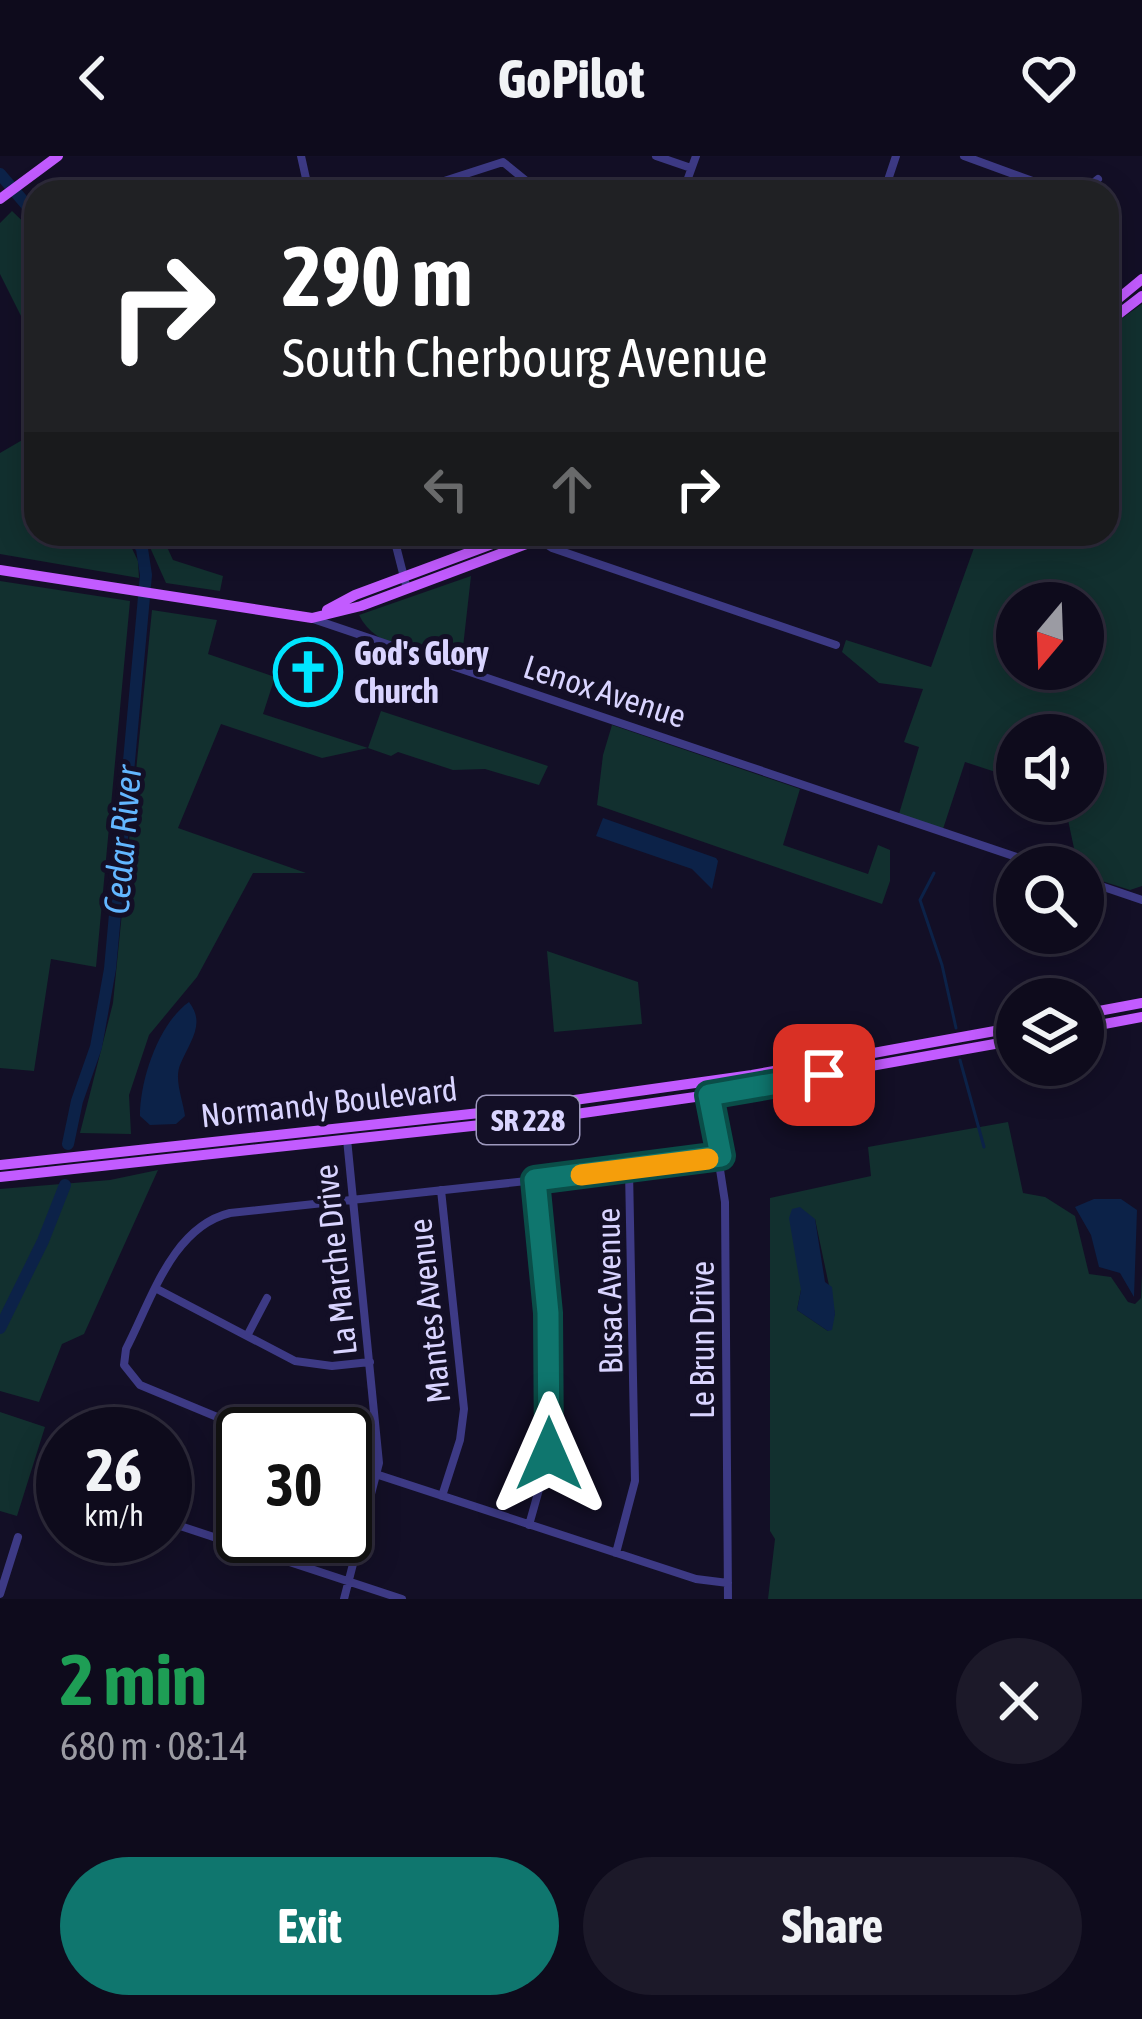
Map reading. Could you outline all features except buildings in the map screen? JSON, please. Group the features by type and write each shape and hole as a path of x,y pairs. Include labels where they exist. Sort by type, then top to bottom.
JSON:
{"main road":[{"path":"1,197 58,156"},
{"path":"405,583 491,546"},
{"path":"312,618 355,595 510,546"},
{"name":"Lenox Avenue","path":"0,570 312,618"},
{"path":"1104,1010 1142,1004"},
{"path":"1104,1024 1142,1017"},
{"name":"Normandy Boulevard","path":"707,1089 996,1031"},
{"name":"Normandy Boulevard","path":"0,1172 707,1089 996,1043"},
{"name":"Normandy Boulevard","path":"0,1172 22,1162 347,1134"}],"street":[{"path":"656,156 692,168"},
{"path":"688,180 696,156"},
{"path":"964,156 1030,180"},
{"path":"447,180 503,162 525,180"},
{"path":"1142,280 1142,294"},
{"path":"396,546 405,583"},
{"path":"549,546 836,645"},
{"name":"Lenox Avenue","path":"312,618 996,850"},
{"path":"1104,887 1142,899"},
{"name":"Le Brun Drive","path":"707,1089 725,1202 728,1599"},
{"name":"La Marche Drive","path":"344,1599 380,1451 347,1134"},
{"path":"216,1417 140,1385 127,1371 126,1348 182,1244 204,1222 230,1213 721,1156"},
{"name":"Busac Avenue","path":"616,1553 635,1481 634,1229 629,1170"},
{"path":"529,1525 549,1454 548,1313 535,1180"},
{"name":"Mantes Avenue","path":"441,1190 464,1409 460,1440 442,1496"},
{"path":"157,1289 307,1364 370,1362"},
{"path":"247,1336 267,1298"},
{"path":"372,1473 696,1580 728,1583"},
{"path":"192,1530 402,1599"},
{"path":"0,1594 18,1537"}],"green space":[{"path":"12,211 24,222 24,322 0,274 0,223"},
{"path":"1142,304 1142,886 1130,890 1104,882 1104,846 1074,846 1068,822 1104,822 1104,714 996,714 996,772 965,762 943,829 899,814 919,747 904,742 923,689 879,683 842,652 846,640 931,667 975,546 1119,546 1119,320"},
{"path":"24,439 24,546 131,546 139,578 0,554 0,453"},
{"path":"149,546 167,546 173,560 223,576 220,591 166,583"},
{"path":"471,576 461,665 390,643 359,615"},
{"path":"0,581 130,601 96,967 51,959 34,1071 0,1068"},
{"path":"152,610 217,620 208,654 275,677 263,714 368,748 322,758 221,724 178,828 306,873 253,873 197,977 149,1035 129,1095 131,1134 80,1133 113,1003"},
{"path":"381,711 548,766 539,785 485,769 453,770 398,752 391,756 368,748"},
{"path":"612,725 800,789 783,845 868,874 878,845 890,850 890,881 882,904 597,805"},
{"path":"547,951 638,982 642,1024 554,1032"},
{"path":"1008,1122 1023,1193 1045,1197 1075,1216 1089,1274 1111,1277 1128,1302 1135,1304 1141,1298 1142,1273 1142,1599 768,1599 775,1539 770,1531 770,1198 871,1176 868,1147","holes":["815,1219 835,1314 828,1331 797,1310"]},
{"path":"158,1170 84,1334 62,1344 39,1402 0,1391 0,1189 110,1180"},
{"path":"0,1412 36,1424 36,1456 17,1516 0,1511"}],"water":[{"path":"603,818 716,858 712,889 692,869 596,836"},
{"path":"189,1002 196,1025 178,1077 185,1116 176,1124 150,1125 140,1116 148,1069 169,1023"},
{"path":"1094,1199 1121,1199 1137,1210 1134,1297 1120,1273 1099,1267 1091,1235 1075,1207"},
{"path":"800,1207 815,1219 825,1282 832,1287 835,1314 828,1331 797,1310 801,1290 789,1218 792,1209"}],"waterway":[{"name":"Cedar River","path":"0,174 24,202"},
{"name":"Cedar River","path":"68,1144 96,1047 110,969 146,575 140,546"},
{"path":"934,873 920,900 956,1028"},
{"path":"960,1060 984,1147"},
{"name":"Cedar River","path":"0,1328 65,1185"}],"slow traffic":[{"path":"581,1175 708,1159"}],"place":[{"name":"God's Glory Church","path":"308,672"}],"route":[{"path":"549,1454 548,1313 535,1180 721,1156 709,1095 824,1075"}]}
